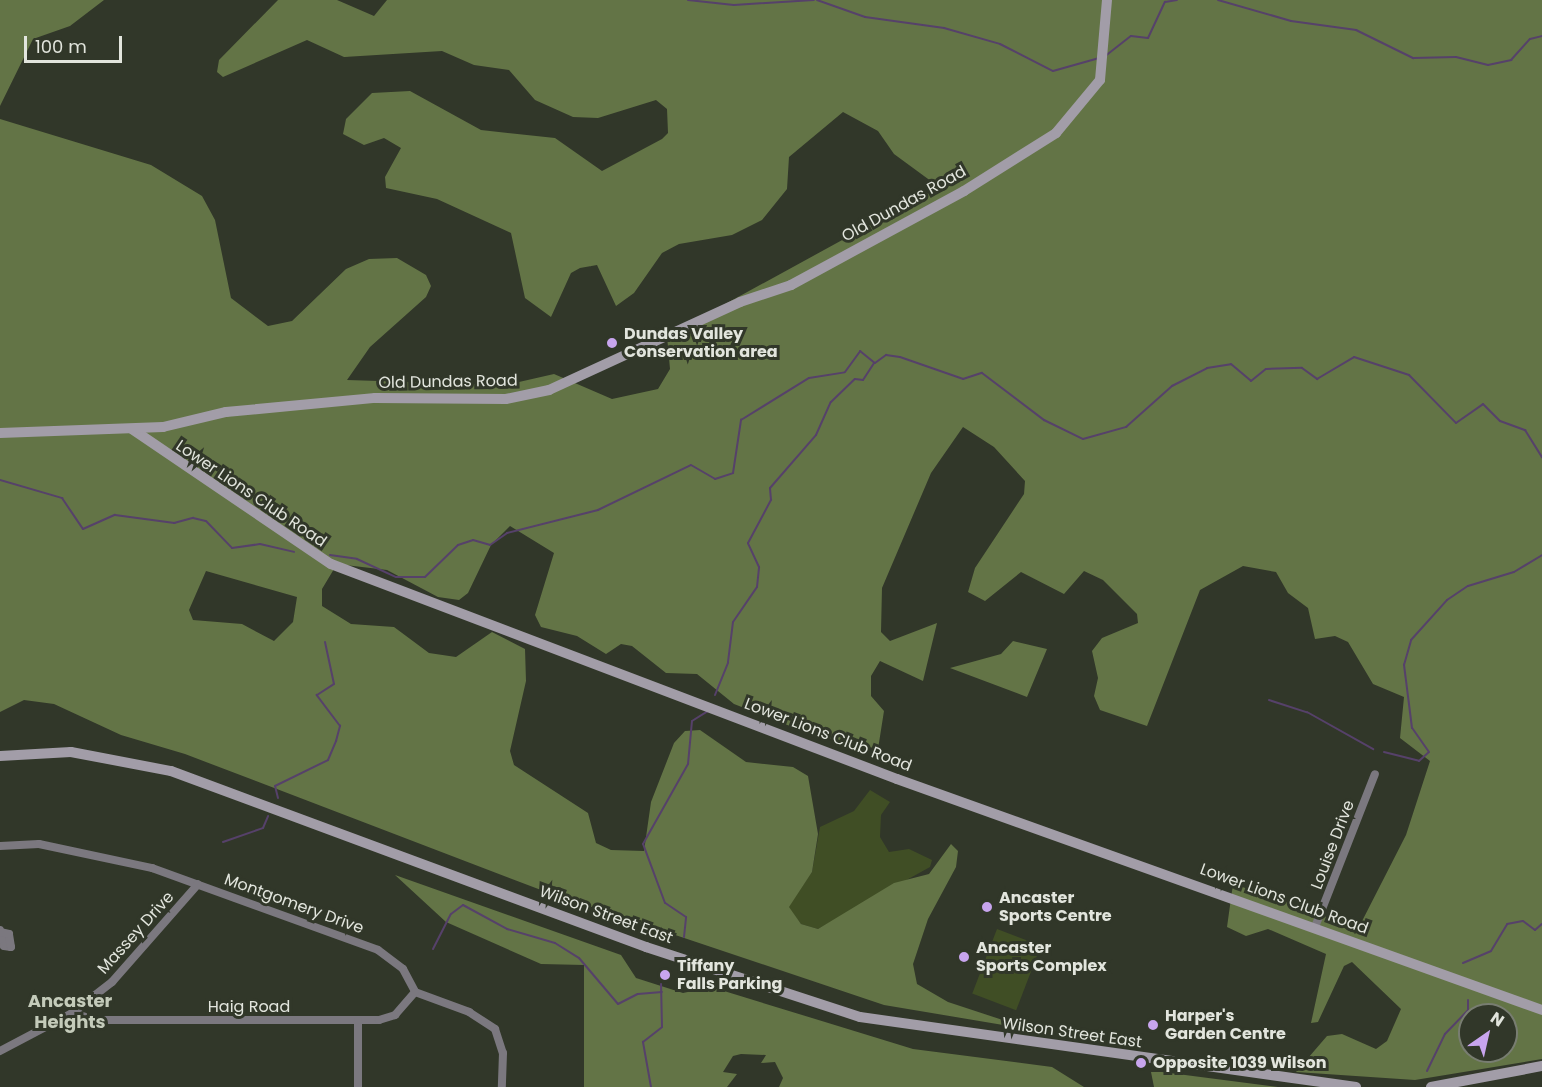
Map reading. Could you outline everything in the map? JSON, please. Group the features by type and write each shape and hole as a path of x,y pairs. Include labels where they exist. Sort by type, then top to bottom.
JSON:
{"street":[{"name":"Old Dundas Road","path":"0,433 184,425 226,412 375,398 506,399 549,390 740,302 791,285 964,191 1066,125 1096,88 1104,64 1107,0"},
{"name":"Lower Lions Club Road","path":"132,429 331,564 897,779 1542,1010"},
{"name":"Wilson Street East","path":"0,756 71,752 171,771 646,947 860,1017 1356,1087"},
{"name":"Louise Drive","path":"1315,927 1375,774"},
{"name":"Montgomery Drive","path":"0,846 21,843 88,853 198,884 378,950 398,963 415,992"},
{"name":"Massey Drive","path":"0,1052 72,1013 122,974 198,884"},
{"name":"Haig Road","path":"72,1013 96,1020 358,1021 395,1015 415,992"},
{"path":"415,992 469,1012 495,1029 503,1053 502,1087"},
{"path":"358,1021 358,1087"},
{"path":"1431,1087 1542,1066"}],"green space":[{"path":"0,0 104,0 70,26 33,39 0,106"},
{"path":"278,0 337,0 374,16 387,0 1542,0 1542,1059 1518,1063 1518,1003 1458,1003 1458,1063 1518,1063 1415,1080 1296,1072 1327,1036 1342,1034 1376,1049 1387,1041 1401,1009 1352,962 1344,966 1318,1022 1311,1023 1326,954 1268,929 1246,936 1227,927 1233,884 1318,912 1351,932 1358,929 1406,835 1430,761 1400,738 1404,697 1373,684 1348,642 1335,636 1315,639 1308,608 1288,593 1276,572 1243,566 1200,590 1147,726 1100,710 1094,696 1098,678 1092,651 1102,638 1138,623 1137,614 1103,580 1084,571 1064,594 1021,572 985,601 968,592 975,568 1024,494 1025,481 994,447 963,427 931,473 882,588 881,632 890,641 937,623 923,681 880,661 871,676 871,696 884,711 878,749 810,734 734,704 697,674 666,673 632,646 621,644 606,654 577,636 541,627 535,615 554,553 510,526 491,545 468,593 459,600 438,597 387,570 337,564 322,589 322,606 351,624 394,627 429,653 456,657 492,632 525,649 526,681 510,751 514,765 588,813 596,843 611,850 644,851 651,802 674,743 685,731 700,730 746,762 793,767 808,776 818,834 812,872 789,907 801,924 818,929 894,883 929,874 951,844 958,851 956,867 928,919 913,964 917,984 948,1002 1033,1030 884,1005 541,890 185,754 121,735 54,704 24,700 0,712 0,119 151,165 202,196 215,220 231,298 268,326 292,321 346,269 369,259 397,258 426,275 431,286 426,297 370,347 347,380 506,385 554,374 612,399 658,389 670,369 667,336 939,187 894,154 878,131 843,112 789,157 787,189 762,220 732,235 679,244 662,253 634,293 616,306 597,265 580,268 571,273 551,317 525,298 511,233 437,199 386,188 385,177 401,148 384,138 364,145 343,134 346,119 372,93 410,91 481,130 555,138 602,171 662,139 668,133 667,109 656,100 598,118 573,117 535,100 509,70 474,65 442,51 344,57 307,40 223,77 217,72 219,60","holes":["206,571 297,597 293,622 274,641 242,624 193,620 189,610"]},
{"path":"1013,641 1047,649 1027,697 950,668 1001,654"},
{"path":"870,790 890,802 881,815 880,837 889,852 909,849 932,860 930,867 818,929 801,924 788,907 812,872 820,827 854,811"},
{"path":"395,875 621,955 636,978 683,993 711,987 913,1049 1052,1067 1084,1087 779,1087 783,1078 775,1062 761,1063 766,1055 741,1054 733,1056 723,1072 737,1074 727,1087 584,1087 584,965 541,964 446,922"},
{"path":"997,929 1041,946 1016,1010 972,993"},
{"path":"1151,1072 1162,1072 1278,1087 1154,1087"}],"waterway":[{"path":"688,0 734,5 814,0"},
{"path":"817,0 865,17 944,28 1000,44 1053,71 1099,58"},
{"path":"1104,57 1131,36 1148,38 1165,2 1177,0"},
{"path":"1218,0 1291,21 1356,30 1413,58 1456,57 1488,65 1511,60 1530,39 1542,36"},
{"path":"330,555 357,559 396,577 425,577 458,545 473,540 490,545 507,533 598,510 691,465 715,479 733,473 741,420 809,378 845,372 860,351 875,363 886,355 900,357 963,379 982,373 1044,420 1083,439 1126,427 1172,386 1207,368 1231,364 1251,381 1266,369 1302,368 1317,379 1354,357 1409,375 1456,423 1483,404 1500,421 1525,430 1542,457"},
{"path":"715,695 728,662 733,622 757,587 759,567 748,543 771,500 770,488 816,435 831,402 855,379 863,380 874,363"},
{"path":"0,480 62,498 83,529 115,515 174,523 193,518 206,521 232,548 260,544 294,552"},
{"path":"1384,752 1419,761 1429,752 1412,728 1404,665 1411,640 1447,600 1468,586 1514,572 1542,555"},
{"path":"278,798 275,786 328,760 336,741 340,726 317,695 334,684 325,642"},
{"path":"1269,700 1307,712 1373,749"},
{"path":"684,937 686,917 665,903 643,844 688,764 692,721 708,711"},
{"path":"223,842 263,828 268,816"},
{"path":"433,949 451,914 463,905 507,929 555,943 579,958 618,1004 638,994 662,992"},
{"path":"1463,963 1491,951 1507,924 1523,921 1535,930 1542,924"},
{"path":"651,1087 643,1042 662,1027 661,984"},
{"path":"1427,1071 1445,1034 1468,1010 1468,1000"}],"place":[{"name":"Dundas Valley Conservation area","path":"612,343"},
{"name":"Ancaster Sports Centre","path":"987,907"},
{"name":"Ancaster Sports Complex","path":"964,957"},
{"name":"Tiffany Falls Parking","path":"665,975"},
{"name":"Harper's Garden Centre","path":"1153,1025"},
{"name":"Opposite 1039 Wilson","path":"1141,1063"}],"district":[{"name":"Ancaster Heights","path":"70,1012"}]}
